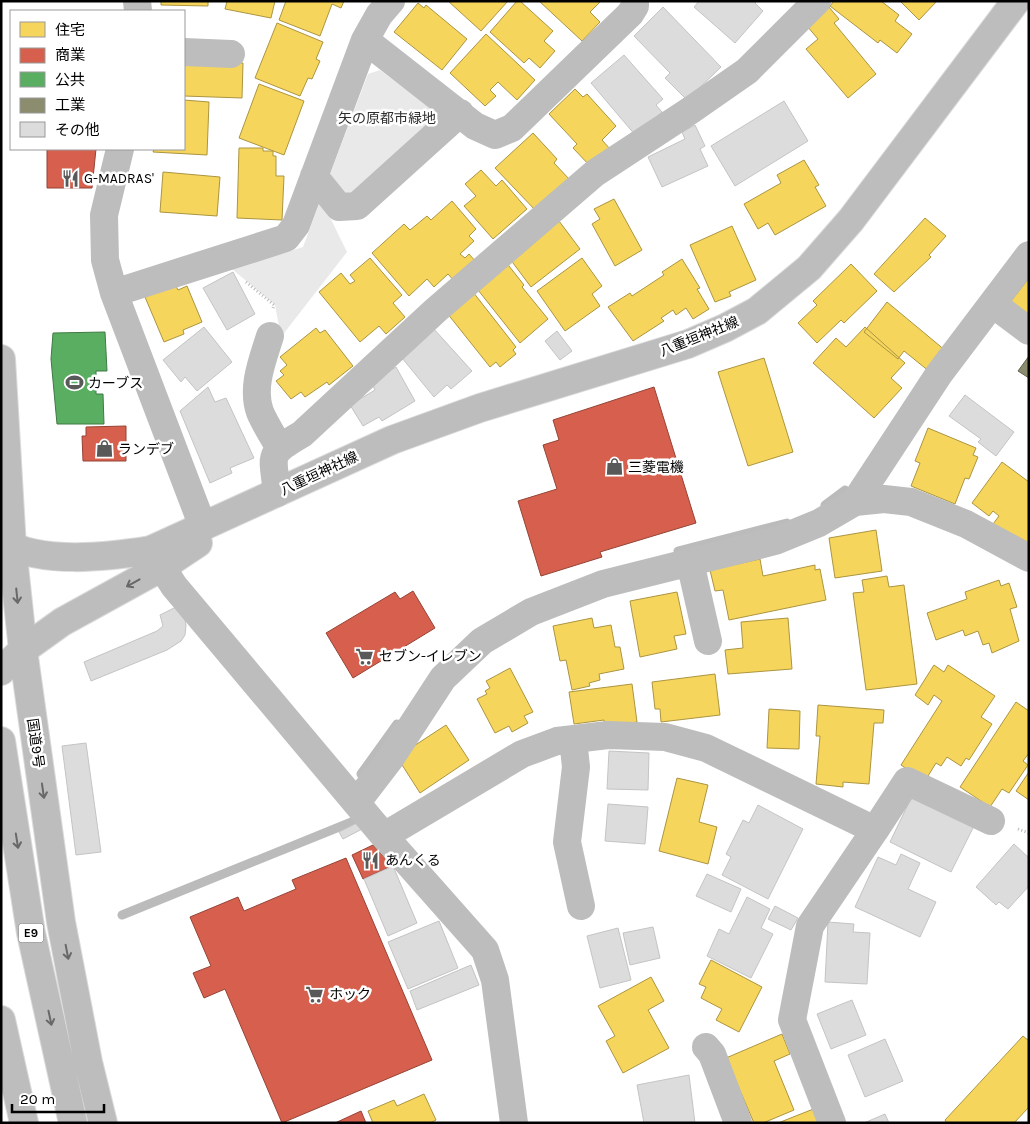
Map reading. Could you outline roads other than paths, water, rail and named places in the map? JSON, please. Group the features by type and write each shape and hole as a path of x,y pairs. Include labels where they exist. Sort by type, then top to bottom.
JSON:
{"main road":[{"path":"114,293 286,238 296,225 364,40 390,1"},
{"path":"364,40 486,132 495,135 512,128 630,14 636,1"},
{"path":"269,496 274,460 279,447 302,434 436,310 596,173 747,71 817,1"},
{"name":"八重垣神社線","path":"1,671 24,650 62,622 203,527 392,440 480,408 688,344 758,311 809,268 851,220 1016,1"},
{"path":"185,52 231,54"},
{"path":"314,176 339,207 358,206 460,113"},
{"path":"120,150 104,215 105,260 114,293 203,527"},
{"path":"855,502 939,374 994,304 1029,255"},
{"path":"994,304 1029,331"},
{"path":"270,336 260,370 257,392 260,411 279,447"},
{"name":"国道9号","path":"1,359 7,544 24,650 61,922 88,1062 103,1123"},
{"name":"八重垣神社線","path":"7,544 54,556 156,558 269,496"},
{"path":"357,802 390,760 443,678 482,641 531,612 603,584 774,541 819,523 855,502 884,499 911,502 966,524 1029,558"},
{"path":"156,558 174,586 384,836 485,950 495,980 514,1123"},
{"path":"690,562 708,640"},
{"path":"384,836 522,754 557,741 608,735 665,737 706,748 875,830"},
{"path":"573,739 576,767 567,842 581,906"},
{"name":"E9","path":"1,741 31,933 73,1123"},
{"path":"832,1123 792,1020 810,926 907,781 991,821"},
{"path":"1,1020 24,1123"},
{"path":"706,1047 712,1054 738,1123"}],"waterway":[{"path":"825,505 845,490"},
{"path":"678,551 787,523"},
{"path":"361,774 397,724"},
{"path":"122,915 354,821"}],"place":[{"name":"G-MADRAS'","path":"70,178"},
{"name":"カーブス","path":"74,383"},
{"name":"ランデブ","path":"104,449"},
{"name":"三菱電機","path":"614,467"},
{"name":"セブン-イレブン","path":"365,656"},
{"name":"あんくる","path":"371,860"},
{"name":"ホック","path":"315,994"}],"park label":[{"name":"矢の原都市緑地","path":"387,118"}]}
